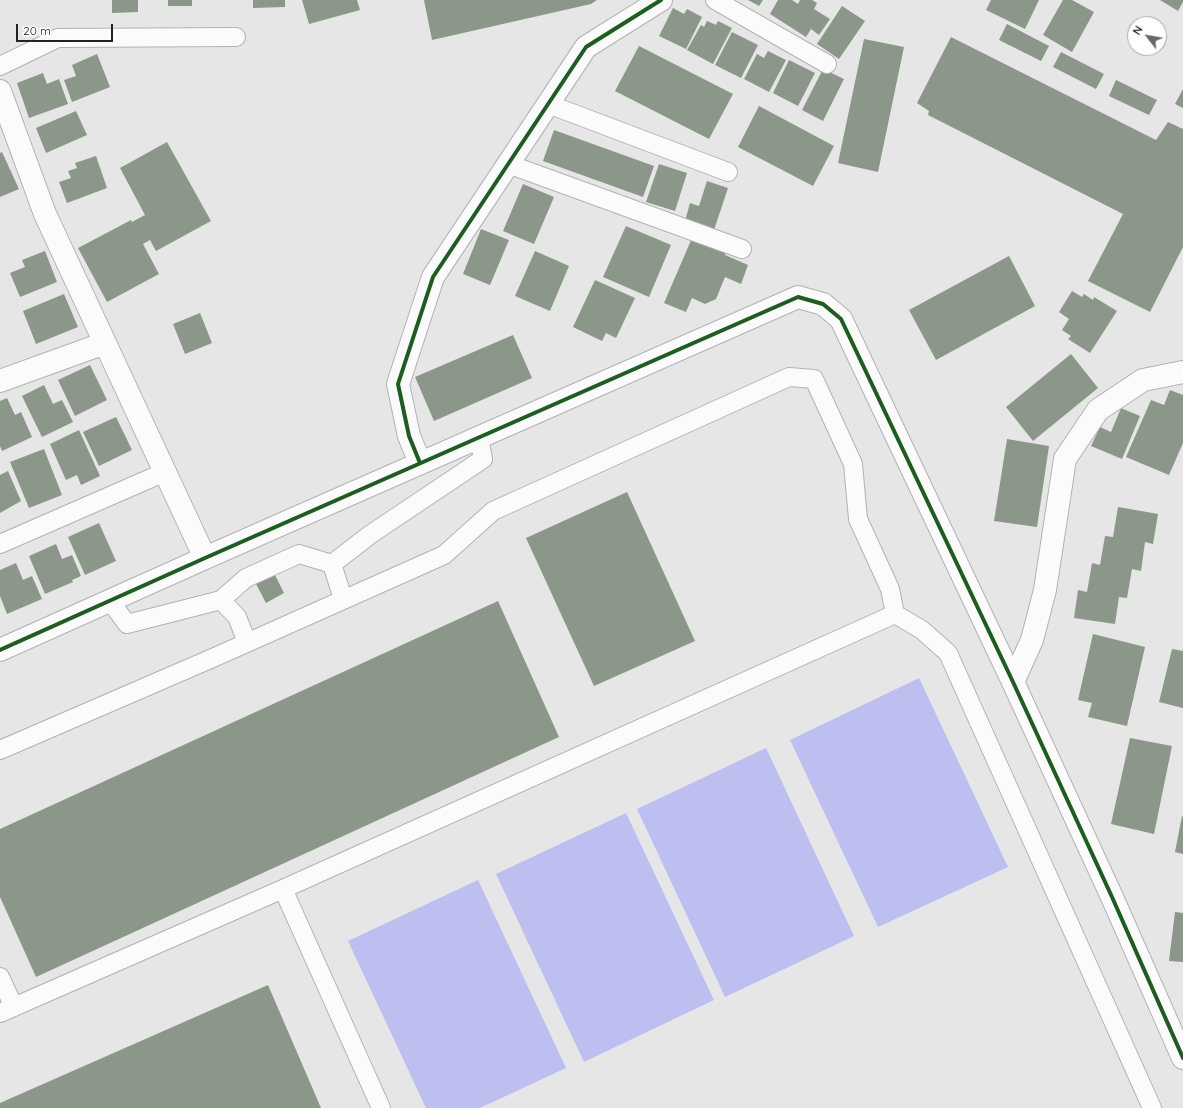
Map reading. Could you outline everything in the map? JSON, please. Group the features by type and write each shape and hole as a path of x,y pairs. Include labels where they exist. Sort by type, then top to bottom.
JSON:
{"street":[{"path":"420,463 409,436 398,384 433,277 586,47 661,0"},
{"path":"0,91 45,214 205,558"},
{"path":"0,650 205,558 798,297 823,304 841,319 1014,682 1109,890 1183,1058"},
{"path":"0,381 105,343"},
{"path":"1014,682 1032,640 1045,590 1065,459 1098,410 1143,380 1183,372"}],"lane":[{"path":"715,0 827,64"},
{"path":"0,66 58,38 236,37"},
{"path":"548,104 728,172"},
{"path":"508,164 742,249"},
{"path":"0,750 444,555 493,511 789,377 814,379 853,464 858,519 890,589 895,614 922,630 948,653 1152,1108"},
{"path":"332,564 371,534 483,459 479,437"},
{"path":"0,544 165,472"},
{"path":"110,601 126,624 221,600 246,578 299,554 332,564"},
{"path":"332,564 343,599"},
{"path":"221,600 237,617 247,642"},
{"path":"0,977 7,1010 283,889 895,614"},
{"path":"283,889 381,1108"}],"water":[{"path":"919,678 1008,867 878,927 790,740"},
{"path":"766,748 854,936 725,997 637,809"},
{"path":"626,813 714,1000 584,1062 496,874"},
{"path":"478,880 566,1068 480,1108 426,1108 348,941"}],"building":[{"path":"112,0 138,0 138,12 112,13"},
{"path":"168,0 192,0 192,6 168,6"},
{"path":"253,0 285,0 285,7 253,8"},
{"path":"302,0 357,0 360,10 309,24"},
{"path":"424,0 597,0 591,4 432,40"},
{"path":"748,0 763,0 759,6"},
{"path":"778,0 792,0 798,4 800,0 812,0 817,3 814,9 830,19 819,35 811,29 806,37 770,14"},
{"path":"991,0 1039,0 1025,29 986,10"},
{"path":"1063,0 1072,0 1094,12 1072,52 1043,35"},
{"path":"1160,0 1183,0 1183,2 1178,11"},
{"path":"842,6 865,21 839,59 817,44"},
{"path":"673,8 684,14 687,9 702,17 686,49 659,36"},
{"path":"707,21 716,25 718,21 732,28 713,64 687,50 701,25 704,27"},
{"path":"1007,24 1049,46 1041,61 999,40"},
{"path":"732,32 758,45 741,78 715,65"},
{"path":"951,37 1156,140 1168,122 1183,129 1183,247 1150,312 1088,281 1123,214 928,115 929,111 917,103"},
{"path":"864,39 904,47 878,172 838,163"},
{"path":"639,46 733,94 709,139 615,91"},
{"path":"768,51 786,60 769,92 744,79 757,54 764,58"},
{"path":"1061,52 1104,74 1096,89 1053,67"},
{"path":"97,54 110,87 72,102 64,80 76,76 72,65"},
{"path":"789,60 815,73 798,106 773,93"},
{"path":"823,69 844,79 823,121 802,110"},
{"path":"43,73 47,84 59,79 68,104 29,118 17,83"},
{"path":"1116,80 1157,100 1149,115 1109,96"},
{"path":"1183,89 1183,108 1175,104"},
{"path":"759,106 834,146 813,186 738,147"},
{"path":"76,111 87,135 46,153 36,128"},
{"path":"554,130 654,166 643,197 543,161"},
{"path":"167,142 211,221 156,251 150,240 143,244 159,274 107,302 78,248 131,220 132,222 145,215 120,168"},
{"path":"2,152 19,189 0,197 0,153"},
{"path":"96,156 107,188 67,203 59,182 71,178 68,171 77,168 75,163"},
{"path":"659,164 687,173 675,211 646,202"},
{"path":"707,181 728,188 714,230 685,221 690,203 699,206"},
{"path":"523,184 554,197 534,244 503,231"},
{"path":"626,226 671,245 649,297 603,277"},
{"path":"481,229 509,240 490,285 463,274"},
{"path":"692,238 726,252 725,255 748,265 741,284 725,277 716,299 705,304 692,298 686,312 664,303"},
{"path":"45,251 57,282 20,297 10,273 25,267 22,260"},
{"path":"535,251 569,266 550,311 515,296"},
{"path":"1009,256 1035,306 936,360 909,310"},
{"path":"595,280 635,298 616,338 606,333 602,341 573,327"},
{"path":"1072,291 1082,297 1084,294 1093,300 1094,297 1117,311 1090,353 1068,339 1071,336 1062,330 1069,319 1059,312"},
{"path":"64,294 78,327 36,344 23,311"},
{"path":"200,313 212,343 185,354 173,324"},
{"path":"513,335 532,378 434,421 415,377"},
{"path":"1071,354 1098,388 1033,441 1006,407"},
{"path":"90,365 107,400 75,416 58,380"},
{"path":"44,385 53,404 62,400 73,422 42,437 22,396"},
{"path":"1170,390 1183,395 1183,443 1169,475 1126,457 1151,400 1164,405"},
{"path":"7,398 15,415 21,412 32,437 2,451 0,446 0,401"},
{"path":"1121,408 1140,416 1122,459 1091,446 1100,427 1111,432"},
{"path":"116,417 132,450 99,466 83,432"},
{"path":"79,430 100,476 81,485 77,475 66,480 50,444"},
{"path":"1007,439 1049,446 1037,527 994,521"},
{"path":"44,449 62,495 29,508 10,462"},
{"path":"8,471 21,501 0,513 0,475"},
{"path":"627,492 695,641 594,686 526,538"},
{"path":"1118,507 1158,514 1153,544 1145,542 1141,571 1132,569 1127,598 1119,597 1115,624 1074,618 1078,590 1087,592 1092,563 1100,565 1105,536 1113,537"},
{"path":"99,523 116,561 85,575 68,537"},
{"path":"56,544 62,559 72,555 81,576 72,580 73,582 45,594 29,556"},
{"path":"16,563 23,580 32,576 42,599 7,614 0,596 0,570"},
{"path":"275,575 284,593 266,603 256,584"},
{"path":"498,601 559,737 36,977 0,897 0,829"},
{"path":"1093,634 1145,647 1127,726 1088,717 1092,703 1078,700"},
{"path":"1172,649 1183,651 1183,708 1159,702"},
{"path":"1130,738 1172,746 1154,834 1111,824"},
{"path":"1182,816 1183,817 1183,854 1175,852"},
{"path":"1175,912 1183,913 1183,962 1169,961"},
{"path":"268,985 321,1108 0,1108 0,1103"}],"cycle path":[{"path":"420,463 409,436 398,384 433,277 586,47 661,0"},
{"path":"0,650 205,558 798,297 823,304 841,319 1013,682 1112,897 1183,1058"}]}
